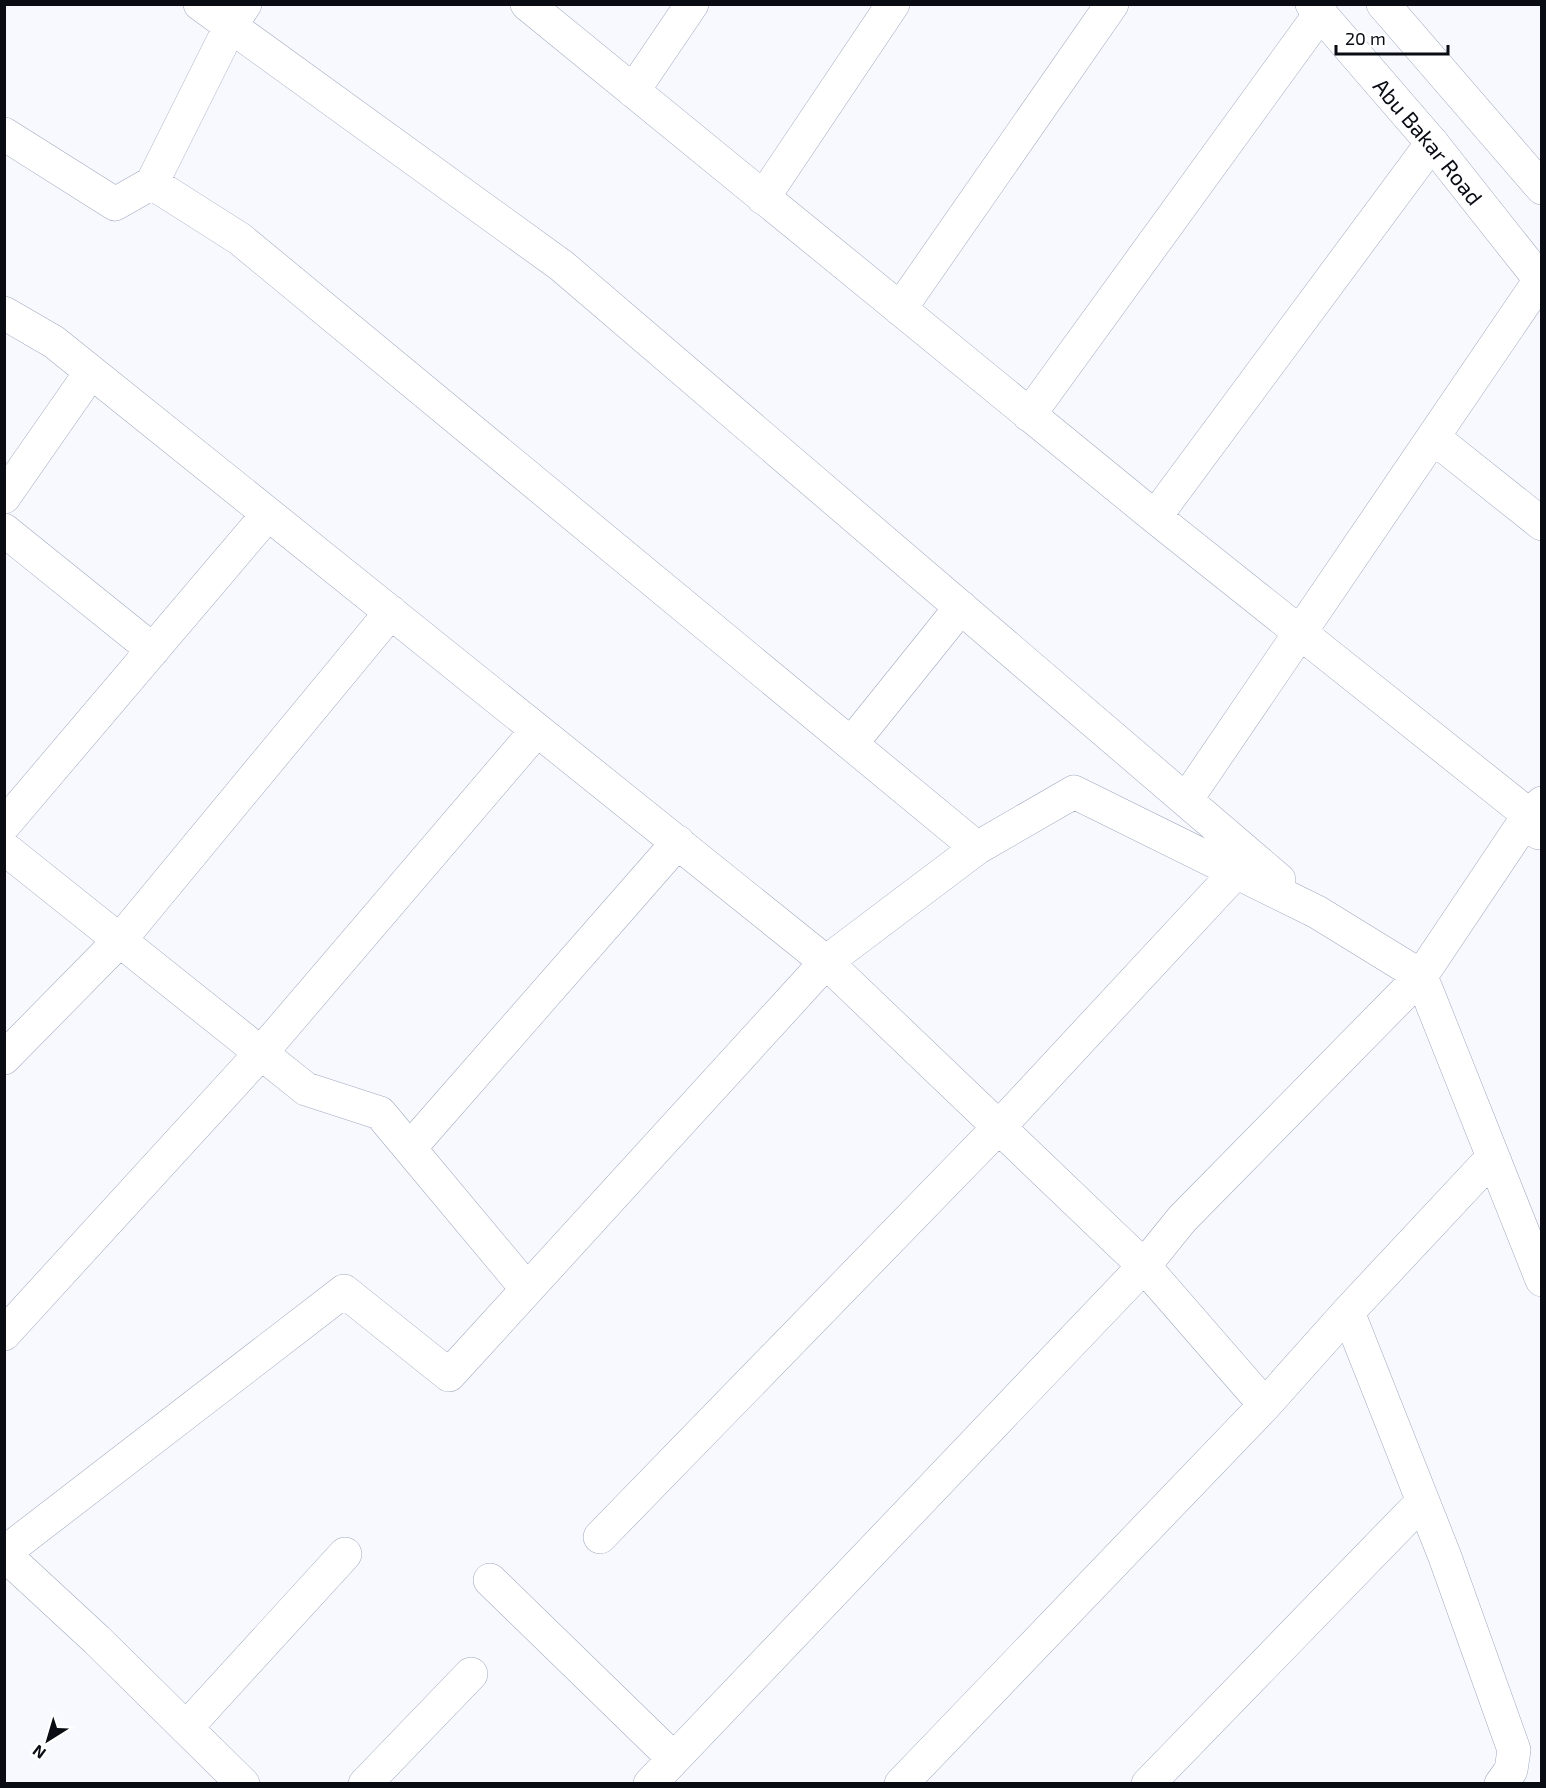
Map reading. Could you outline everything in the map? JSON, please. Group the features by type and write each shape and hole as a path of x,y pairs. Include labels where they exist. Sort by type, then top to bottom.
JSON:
{"street":[{"path":"200,4 238,15 562,266 1317,912"},
{"path":"527,4 1155,517 1537,818 1422,976 1182,1219 1144,1266 650,1784"},
{"path":"633,91 692,4"},
{"path":"763,198 893,4"},
{"path":"900,309 1112,4"},
{"path":"1383,4 1542,188"},
{"path":"1029,415 1316,9"},
{"name":"Abu Bakar Road","path":"1316,9 1432,143 1541,281"},
{"path":"4,134 115,204 152,183 238,15"},
{"path":"1155,517 1432,143"},
{"path":"152,183 240,239 977,848"},
{"path":"1186,800 1541,281"},
{"path":"4,313 54,342 826,962 1144,1266 1264,1405"},
{"path":"4,497 91,372"},
{"path":"1434,438 1542,524"},
{"path":"4,825 267,514"},
{"path":"4,530 153,650"},
{"path":"851,744 961,607"},
{"path":"4,1058 120,940 391,612"},
{"path":"4,1334 261,1053 537,730"},
{"path":"243,1784 4,1553 344,1291 449,1375 826,962 977,848 1074,792 1317,912 1422,976 1493,1157 1539,1263"},
{"path":"410,1148 678,842"},
{"path":"4,848 306,1089 380,1113 527,1289"},
{"path":"600,1537 999,1127 1236,872"},
{"path":"901,1784 1264,1405 1493,1157"},
{"path":"1348,1312 1445,1557 1514,1750 1511,1770 1501,1784"},
{"path":"1148,1784 1423,1501"},
{"path":"186,1728 345,1554"},
{"path":"490,1580 674,1759"},
{"path":"365,1784 471,1674"}]}
